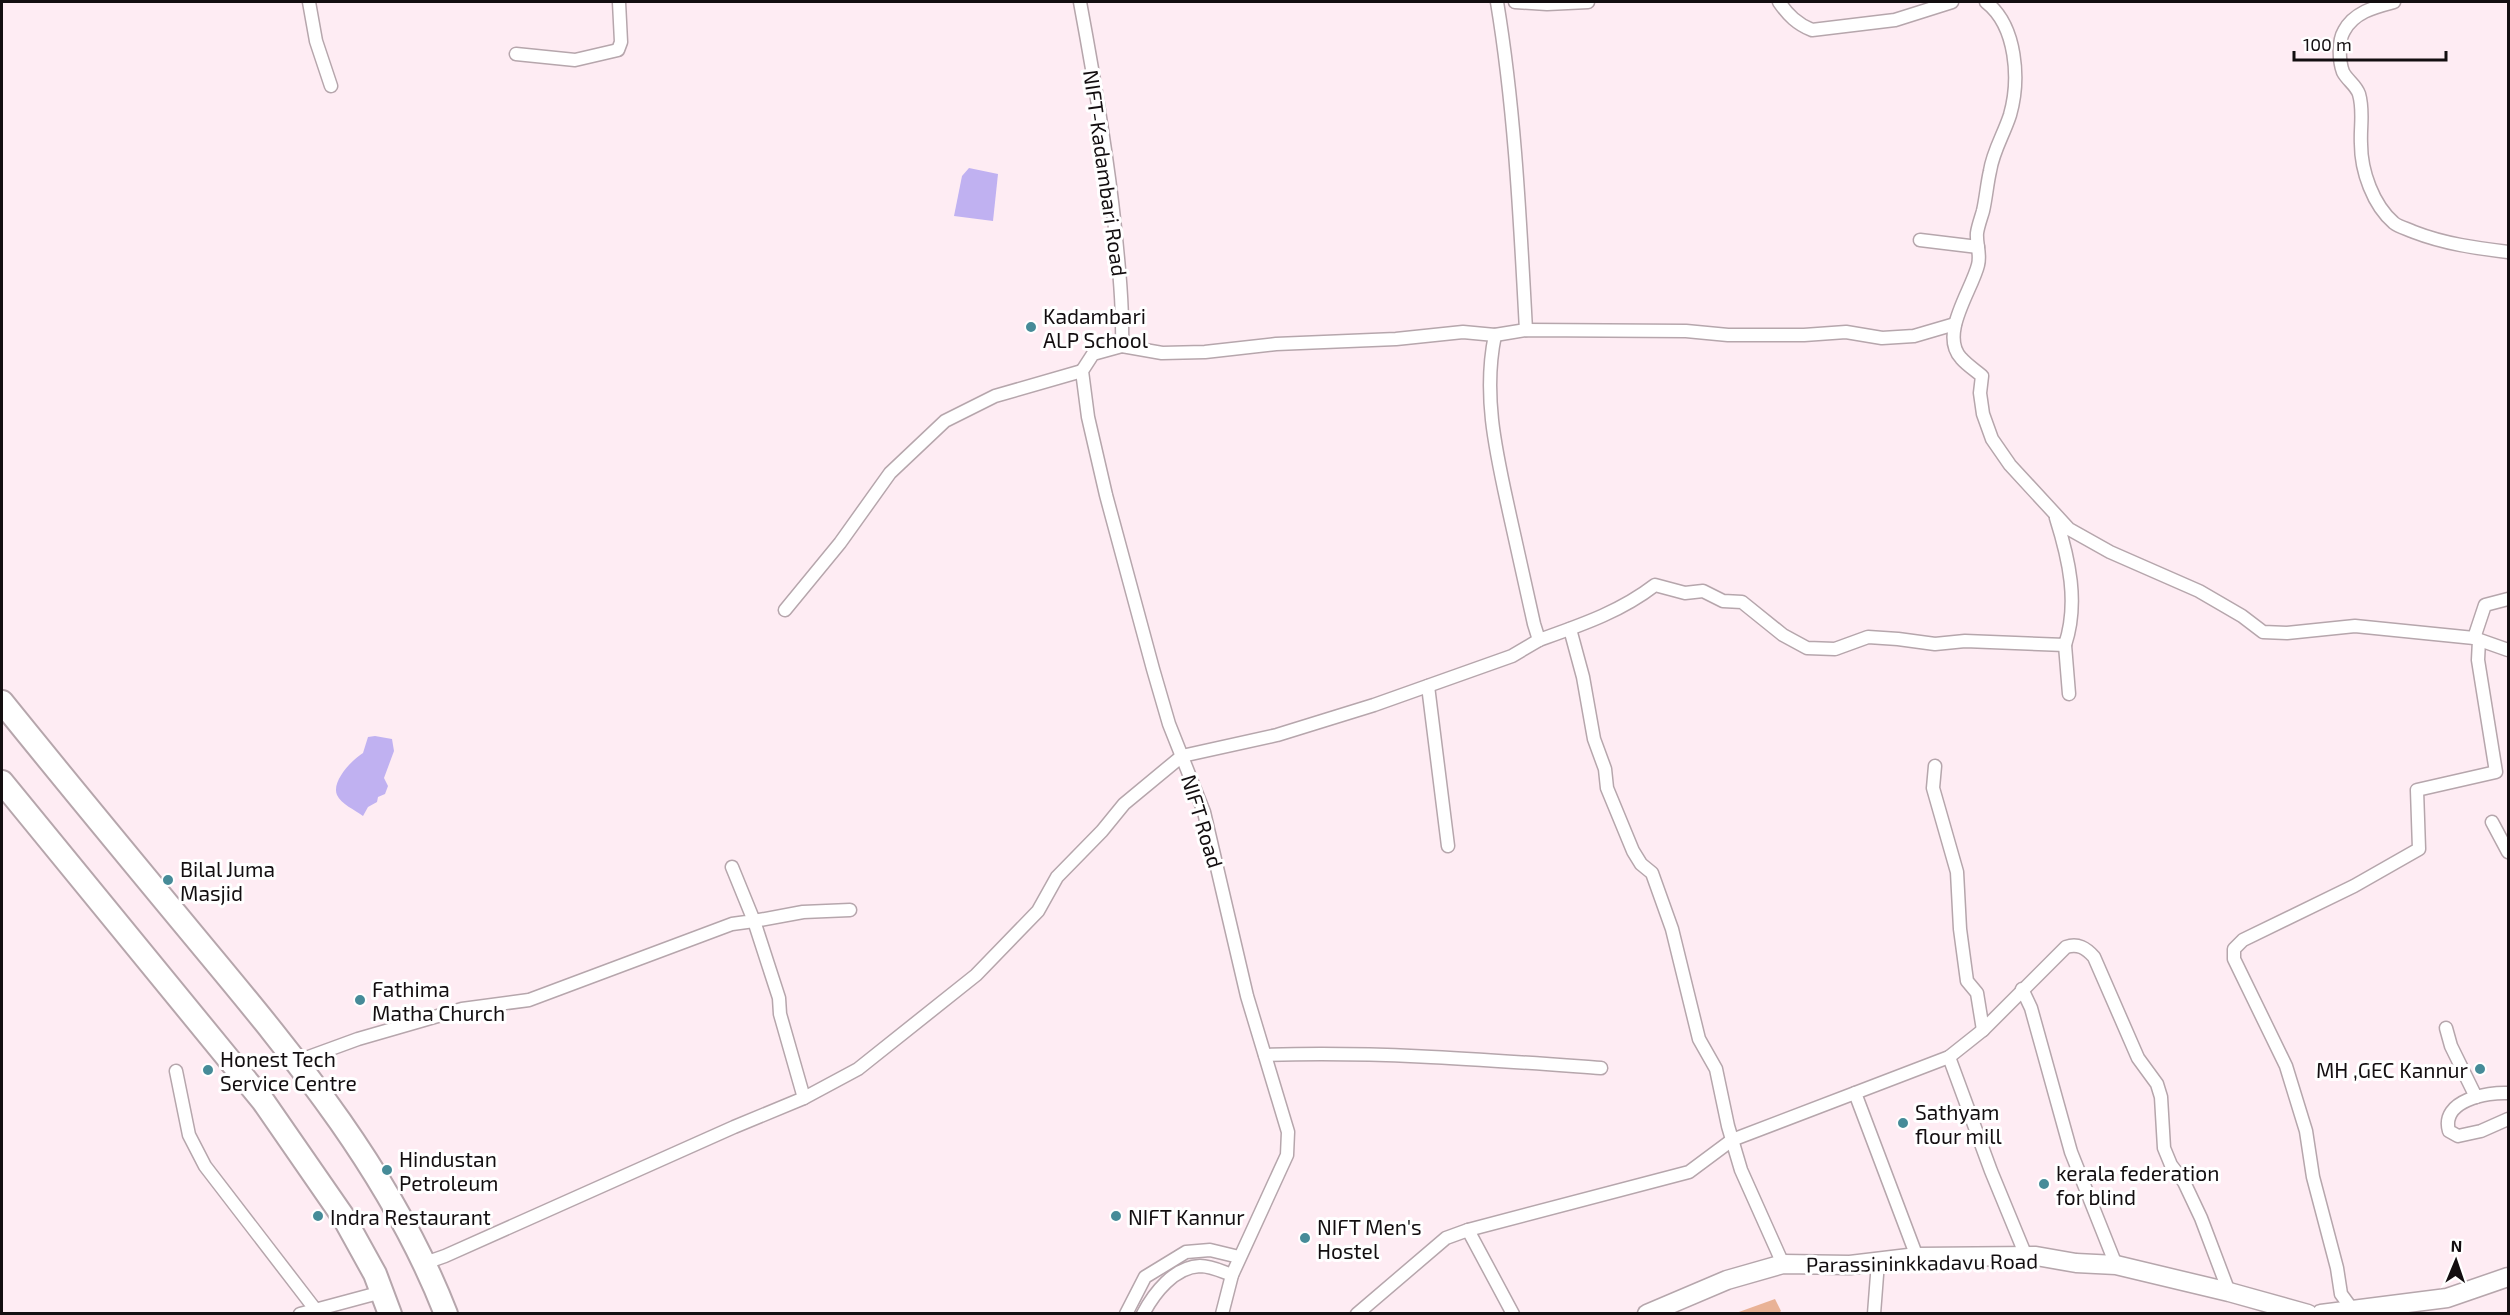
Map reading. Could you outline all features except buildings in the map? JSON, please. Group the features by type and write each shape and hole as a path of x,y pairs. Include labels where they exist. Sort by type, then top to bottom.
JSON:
{"highway":[{"path":"2,702 260,1015 335,1111 386,1189 425,1263 446,1314"},
{"path":"2,783 263,1101 344,1218 375,1274 385,1307"}],"main road":[{"name":"Parassininkkadavu Road","path":"1647,1314 1727,1280 1783,1264 1808,1266 1917,1257 2026,1256 2076,1263 2116,1265 2308,1314"},
{"path":"2321,1314 2447,1298 2508,1277"}],"street":[{"path":"309,2 316,41 331,86"},
{"path":"516,54 576,60 618,50 621,42 619,2"},
{"name":"NIFT-Kadambari Road","path":"1080,2 1103,131 1113,205 1124,307 1122,346"},
{"path":"1497,2 1506,57 1516,163 1526,330"},
{"path":"1515,2 1547,4 1588,2"},
{"path":"1779,2 1786,13 1801,26 1812,30 1895,20 1952,2"},
{"path":"1986,2 1996,9 2008,35 2014,59 2016,87 2009,117 1990,168 1984,210 1977,233 1979,260 1975,280 1961,304 1953,339 1959,357 1982,376 1980,393 1992,439 2010,465 2069,529 2110,552 2199,591 2242,616 2263,632 2287,633 2355,626 2476,639 2508,650"},
{"path":"2394,2 2366,10 2351,21 2343,33 2340,46 2344,72 2359,92 2362,111 2363,168 2374,195 2382,211 2395,224 2452,244 2508,252"},
{"path":"1920,240 1978,247"},
{"path":"785,610 840,543 890,473 945,421 995,396 1082,371 1093,354 1122,346 1162,353 1205,352 1276,344 1396,339 1464,332 1495,335 1526,330 1686,331 1728,335 1804,335 1846,332 1882,338 1914,336 1955,324"},
{"path":"1495,335 1489,364 1489,395 1497,458 1533,624 1539,640"},
{"name":"NIFT Road","path":"1082,371 1088,417 1106,495 1153,669 1169,723 1204,812 1247,996 1288,1132 1287,1155 1239,1257 1222,1314"},
{"path":"2054,512 2072,579 2071,628 2066,645 2069,694"},
{"path":"425,1263 734,1126 804,1098 858,1069 976,975 1038,911 1057,877 1124,804 1182,756 1232,747 1311,725 1512,656 1539,640 1609,614 1637,599 1655,585 1685,592 1703,591 1723,601 1742,602 1784,634 1807,648 1835,649 1868,638 1935,644 1965,641 2066,645"},
{"path":"2352,1309 2341,1294 2337,1268 2319,1206 2298,1102 2286,1066 2234,959 2234,949 2243,940 2354,886 2419,849 2417,790 2496,772 2476,639 2485,605 2508,599"},
{"path":"1570,629 1583,677 1594,739 1605,769 1607,788 1632,851 1641,864 1652,873 1672,930 1699,1039 1716,1069 1732,1140 1742,1170 1783,1264"},
{"path":"1428,686 1448,846"},
{"path":"1935,766 1933,788 1957,872 1960,929 1967,981 1977,993 1983,1030"},
{"path":"2492,822 2508,852"},
{"path":"732,867 754,921 779,998 780,1014 804,1098"},
{"path":"295,1062 358,1039 462,1009 530,1000 732,924 803,912 850,910"},
{"path":"1357,1314 1446,1238 1468,1230 1689,1172 1732,1140 1949,1057 1983,1030 2066,947 2074,945 2082,947 2094,957 2138,1058 2157,1084 2161,1097 2164,1148 2201,1218 2229,1292"},
{"path":"2022,989 2031,1008 2071,1152 2116,1265"},
{"path":"2446,1028 2455,1055 2476,1097"},
{"path":"1265,1055 1313,1053 1430,1056 1601,1068"},
{"path":"1949,1057 1991,1171 2026,1256"},
{"path":"176,1071 189,1136 205,1166 315,1309"},
{"path":"1855,1094 1917,1257"},
{"path":"2508,1094 2482,1094 2460,1104 2449,1114 2447,1124 2449,1131 2458,1136 2468,1135 2508,1119"},
{"path":"1468,1230 1513,1314"},
{"path":"1126,1314 1145,1277 1186,1252 1210,1250 1239,1257"},
{"path":"1874,1314 1878,1262"},
{"path":"1143,1314 1162,1287 1174,1276 1190,1268 1212,1267 1232,1275"},
{"path":"300,1314 315,1309 385,1307"}],"shaded area":[{"path":"969,168 998,174 993,221 954,216 962,176"},
{"path":"368,737 392,739 394,751 384,778 388,786 385,794 378,797 377,802 368,807 363,816 342,801 336,789 344,771 363,753"},
{"path":"1775,1299 1781,1311 1779,1313 1736,1313"}],"place":[{"name":"Kadambari ALP School","path":"1031,327"},
{"name":"Bilal Juma Masjid","path":"168,880"},
{"name":"Fathima Matha Church","path":"360,1000"},
{"name":"MH ,GEC Kannur","path":"2480,1069"},
{"name":"Honest Tech Service Centre","path":"208,1070"},
{"name":"Sathyam flour mill","path":"1903,1123"},
{"name":"Hindustan Petroleum","path":"387,1170"},
{"name":"kerala federation for blind","path":"2044,1184"},
{"name":"Indra Restaurant","path":"318,1216"},
{"name":"NIFT Kannur","path":"1116,1216"},
{"name":"NIFT Men's Hostel","path":"1305,1238"}]}
